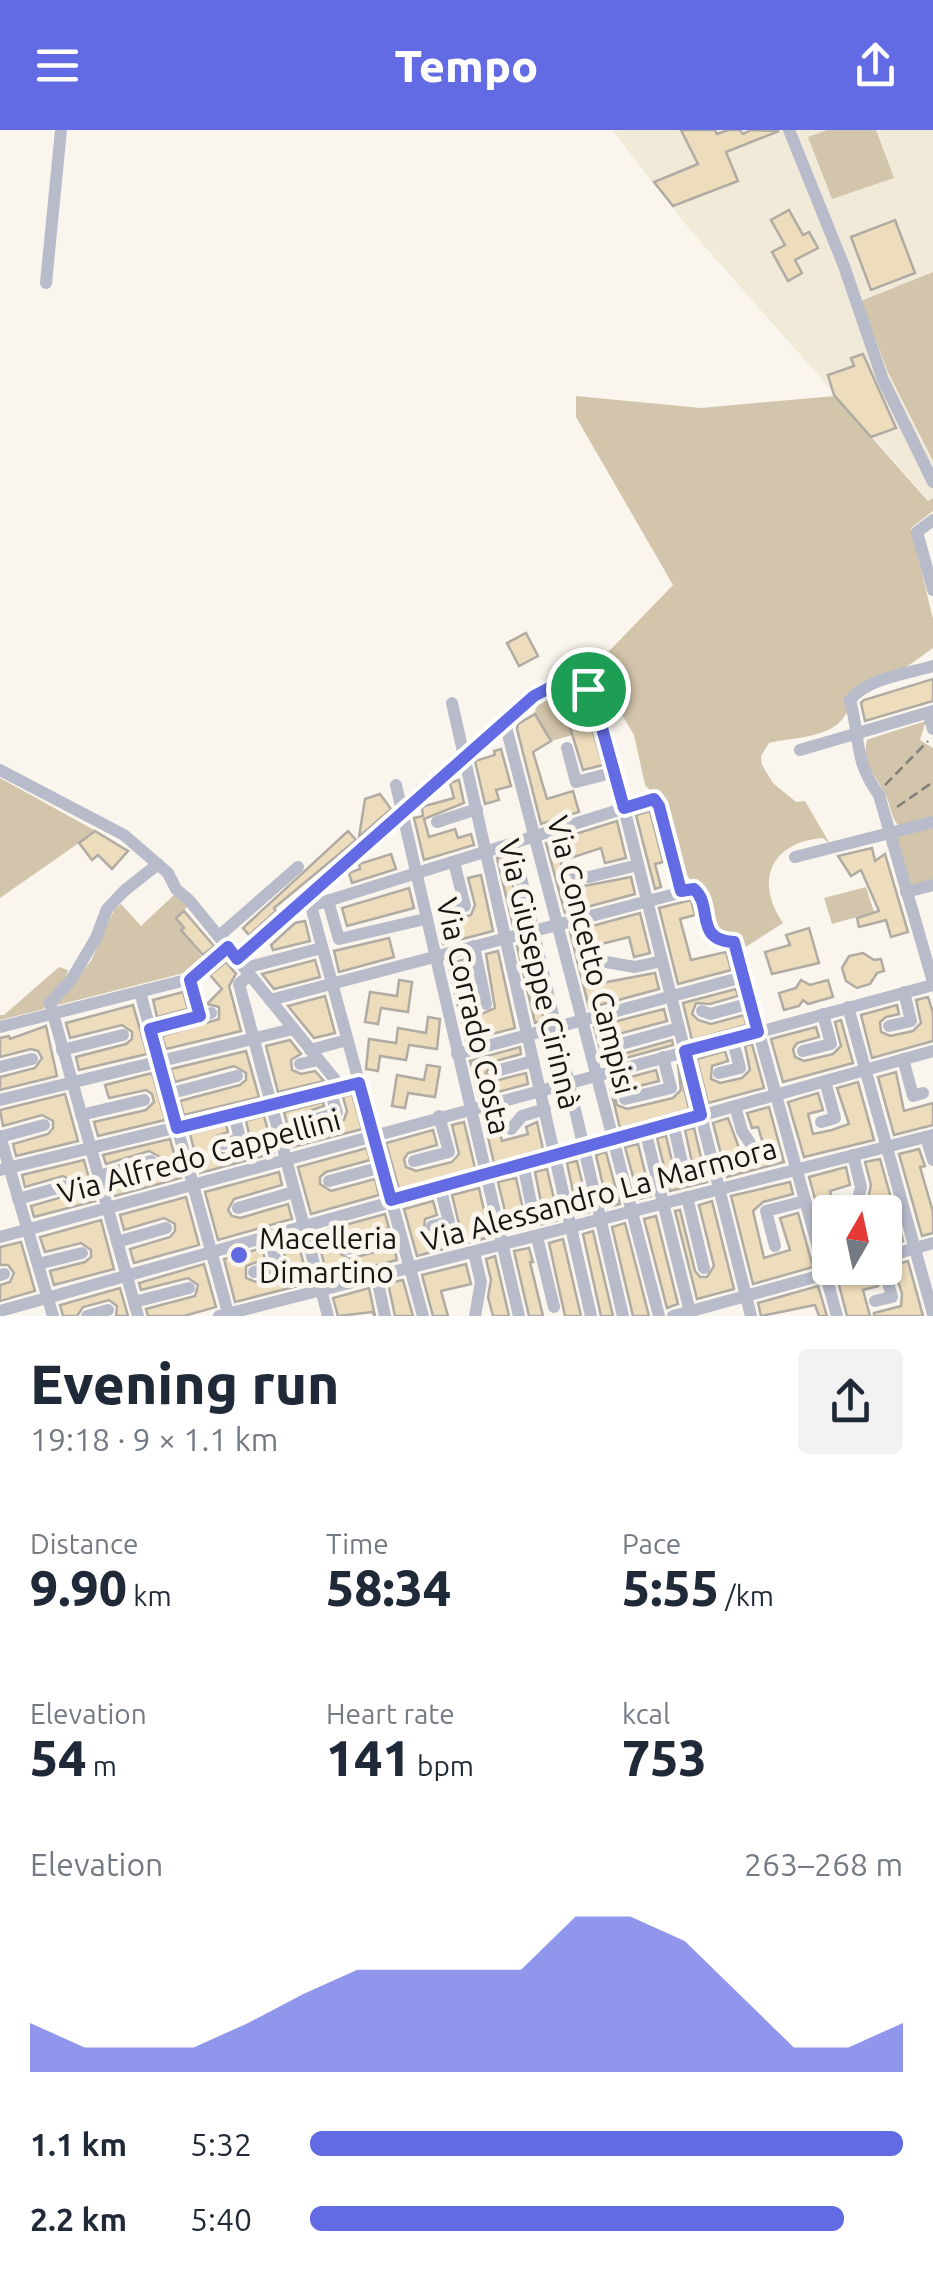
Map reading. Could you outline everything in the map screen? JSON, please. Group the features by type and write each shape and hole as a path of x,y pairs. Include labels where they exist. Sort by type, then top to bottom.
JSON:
{"street":[{"path":"46,283 61,130"},
{"path":"788,130 844,266 883,380 933,482"},
{"path":"933,520 917,532 933,590"},
{"path":"933,666 875,682 857,691 850,700 859,734 857,751 862,771 879,795 917,927 929,953 933,983"},
{"path":"328,1316 239,984 244,967 400,813 534,696 576,674 594,699 615,772 750,1316"},
{"name":"Via Giuseppe Cirinnà","path":"452,702 591,1316"},
{"path":"800,750 931,712 933,728"},
{"name":"Via Concetto Campisi","path":"505,722 659,1316"},
{"path":"567,748 576,782 615,772"},
{"path":"0,770 124,835 163,868 176,889 294,1029 335,1089 337,1113 310,1120"},
{"name":"Via Corrado Costa","path":"396,785 519,1316"},
{"path":"307,903 328,901 654,799 687,890"},
{"path":"437,822 477,809"},
{"path":"795,857 933,822"},
{"path":"512,843 623,1316"},
{"path":"452,908 465,906 454,862"},
{"path":"572,868 577,876 588,878 638,865"},
{"path":"163,868 124,890 107,910 96,938 71,980 50,1003 136,1309 189,1288"},
{"path":"0,1027 190,980 298,868"},
{"path":"906,892 933,885"},
{"path":"270,1000 687,890 700,894 710,933 734,942 812,1227"},
{"path":"328,901 338,940 425,919"},
{"path":"307,903 423,1316"},
{"path":"917,927 933,923"},
{"path":"474,946 486,1004"},
{"path":"244,967 322,948"},
{"path":"606,962 635,968 662,961"},
{"path":"457,1054 743,976"},
{"path":"150,1029 206,1014 190,980"},
{"name":"Via Alfredo Cappellini","path":"0,1237 933,983"},
{"path":"140,992 226,1315"},
{"path":"890,1026 911,1021 904,992"},
{"path":"702,1012 710,1014 751,1004"},
{"path":"848,1007 933,1314"},
{"path":"803,1051 831,1044 823,1014"},
{"path":"621,1044 679,1028"},
{"path":"0,1100 294,1029"},
{"path":"62,1050 123,1035"},
{"path":"719,1074 740,1068 732,1038"},
{"path":"300,1064 347,1040"},
{"path":"0,1310 933,1051"},
{"path":"626,1100 671,1088 663,1056"},
{"path":"0,1067 32,1058"},
{"path":"904,1059 913,1096 924,1093"},
{"path":"496,1071 533,1061"},
{"path":"168,1094 237,1076"},
{"path":"821,1122 835,1118 825,1081"},
{"path":"5,1169 359,1083"},
{"path":"81,1114 144,1100"},
{"path":"735,1106 742,1132 750,1142"},
{"path":"511,1128 522,1116 545,1109"},
{"path":"223,1144 240,1139 234,1114"},
{"path":"414,1161 449,1152 439,1116"},
{"path":"673,1123 682,1163"},
{"path":"44,1125 0,1137 5,1169 18,1198 54,1316"},
{"path":"645,1130 691,1314"},
{"path":"930,1136 933,1160"},
{"name":"Via Alessandro La Marmora","path":"226,1315 930,1136"},
{"path":"853,1155 861,1188 859,1195"},
{"path":"99,1176 151,1160"},
{"path":"522,1164 531,1203"},
{"path":"328,1181 382,1167"},
{"path":"18,1198 66,1186"},
{"path":"432,1226 449,1222 440,1187"},
{"path":"238,1208 294,1192"},
{"path":"687,1197 704,1268"},
{"path":"775,1246 766,1211 805,1201"},
{"path":"117,1242 166,1228"},
{"path":"254,1272 278,1266 269,1234"},
{"path":"346,1249 400,1235"},
{"path":"537,1237 554,1306"},
{"path":"902,1252 933,1244"},
{"path":"38,1264 82,1252"},
{"path":"474,1253 481,1282 476,1316"},
{"path":"673,1316 812,1277"},
{"path":"377,1278 384,1316"},
{"path":"828,1285 837,1316"},
{"path":"875,1302 892,1297 889,1285"},
{"path":"87,1316 108,1310"}],"path":[{"path":"879,795 914,752 933,739"},
{"path":"884,816 933,782"}],"shaded area":[{"path":"612,130 933,130 933,498 929,501 691,231"},
{"path":"827,130 876,130 894,178 832,199 808,137"},
{"path":"933,272 933,461 888,372 861,301"},
{"path":"576,396 701,408 835,396 928,501 933,498 933,511 911,528 933,619 933,648 905,668 865,681 844,717 829,730 769,743 761,756 762,765 773,783 796,802 805,801 830,844 823,838 805,841 780,856 769,879 774,907 783,923 741,950 712,930 701,890 687,876 678,858 663,803 645,785 634,735 621,713 587,674 673,585 576,417"},
{"path":"564,687 585,693 595,721 571,727 572,735 551,741 535,714 536,703"},
{"path":"926,721 920,740 933,748 933,818 898,825 868,762 867,740"},
{"path":"0,778 96,831 0,898"},
{"path":"933,827 933,880 910,886 897,839"},
{"path":"866,887 874,912 832,924 824,898"},
{"path":"176,893 188,906 176,918 203,958 188,972 54,1006 91,961 114,910 121,904 141,926"},
{"path":"59,967 68,970 67,975 44,1009 0,1020 0,1015"}],"building":[{"path":"681,130 715,130 717,134 728,130 740,130 743,134 751,130 779,131 726,152 738,181 673,206 654,182 698,164"},
{"path":"789,210 803,235 809,232 818,248 795,260 802,273 788,281 772,252 785,245 771,220"},
{"path":"895,220 915,273 871,290 851,237"},
{"path":"863,354 896,428 871,437 834,395 828,375 854,366 851,358"},
{"path":"526,633 538,656 519,666 507,643"},
{"path":"933,679 933,701 865,721 861,703 864,700"},
{"path":"535,714 551,741 533,752 547,799 573,791 579,812 541,824 517,729 518,724"},
{"path":"590,722 603,765 583,770 570,727"},
{"path":"501,749 511,786 496,790 499,800 485,804 475,761"},
{"path":"459,780 464,803 424,819 429,837 455,829 458,838 471,834 474,845 424,860 414,818 423,816 425,806 454,798 450,783"},
{"path":"380,794 391,809 359,837 365,799"},
{"path":"650,811 663,862 655,864 661,887 655,889 636,815"},
{"path":"617,821 626,858 605,863 601,848 561,861 562,869 568,889 631,877 635,894 565,913 546,843"},
{"path":"95,831 128,851 112,869 98,855 92,860 79,843"},
{"path":"348,831 356,840 274,908 276,911 249,935 243,928"},
{"path":"872,848 875,861 885,854 908,932 891,937 886,920 859,927 857,918 879,911 861,870 851,876 838,856"},
{"path":"391,854 396,869 352,883 349,873 360,869 359,864"},
{"path":"506,856 522,924 513,926 497,858"},
{"path":"481,875 493,931 443,944 438,923 471,915 475,905 468,878"},
{"path":"409,888 414,908 347,926 342,908"},
{"path":"691,900 695,915 680,919 691,960 726,952 731,970 678,984 659,908"},
{"path":"184,911 214,946 203,955 181,930 184,928 176,918"},
{"path":"640,913 650,953 634,957 629,937 586,948 596,984 655,973 659,989 589,1008 570,932"},
{"path":"305,921 310,941 273,950 271,945 295,923"},
{"path":"809,928 819,963 772,974 765,952 790,945 786,935"},
{"path":"389,938 394,957 339,972 334,951"},
{"path":"526,943 544,1020 535,1023 517,946"},
{"path":"498,951 515,1028 466,1041 448,964 466,959 470,978 464,980 473,1018 495,1008 486,954"},
{"path":"863,953 874,960 881,959 884,971 877,973 870,984 857,988 846,981 842,968 849,956"},
{"path":"315,960 320,977 274,989 262,974"},
{"path":"226,962 236,974 229,986 241,1031 166,1049 162,1036 219,1019 219,1007 207,1004 222,989 210,975"},
{"path":"399,980 412,982 408,1012 381,1008 378,1024 365,1022 370,992 397,996"},
{"path":"801,980 810,985 828,980 833,997 808,1004 803,1000 799,1006 784,1010 779,993 796,988"},
{"path":"736,989 738,996 710,1004 696,1003 692,1014 711,1024 744,1015 746,1025 692,1040 683,1003"},
{"path":"183,992 188,1009 157,1017 153,1000"},
{"path":"325,996 335,1033 314,1038 288,1006"},
{"path":"928,997 933,1013 933,1041 872,1058 861,1015 897,1005 899,1014 880,1022 881,1032 890,1036 913,1031 921,1023 916,1000"},
{"path":"133,1005 147,1054 79,1070 76,1057 126,1044 132,1039 132,1032 122,1025 70,1038 66,1023"},
{"path":"664,1009 667,1021 618,1034 611,1046 623,1054 672,1040 673,1045 604,1064 594,1027"},
{"path":"428,1017 440,1019 437,1049 409,1045 406,1060 380,1056 378,1071 366,1069 369,1039 396,1043 398,1028 426,1033"},
{"path":"841,1020 853,1063 783,1082 771,1039 816,1027 819,1037 797,1043 793,1049 795,1057 804,1061 833,1054 841,1046 835,1022"},
{"path":"46,1026 57,1076 0,1090 0,1077 35,1068 42,1058 31,1049 0,1057 0,1038 10,1039"},
{"path":"290,1040 301,1054 291,1060 292,1070 301,1074 315,1071 324,1081 278,1092 266,1046"},
{"path":"752,1044 764,1088 708,1103 697,1059 725,1051 728,1061 712,1066 711,1079 720,1083 742,1078 750,1070 745,1046"},
{"path":"520,1047 521,1054 492,1062 486,1073 494,1081 526,1073 528,1084 479,1097 470,1061"},
{"path":"246,1051 259,1097 184,1115 180,1101 240,1085 246,1080 246,1073 234,1066 175,1082 171,1069"},
{"path":"678,1064 689,1109 620,1128 609,1083 656,1070 659,1081 619,1091 615,1097 617,1105 627,1109 673,1098 681,1090"},
{"path":"427,1065 440,1067 435,1097 408,1093 405,1108 392,1106 397,1075 424,1080"},
{"path":"896,1072 904,1111 933,1103 933,1125 894,1135 878,1077"},
{"path":"152,1073 165,1120 98,1136 94,1122 146,1110 154,1102 146,1090 109,1098 105,1085"},
{"path":"858,1082 874,1140 804,1157 788,1102 818,1093 823,1110 808,1114 813,1134 832,1130 849,1124 837,1088"},
{"path":"65,1094 78,1141 16,1156 13,1144 48,1134 53,1121 42,1115 3,1126 0,1110"},
{"path":"352,1094 362,1129 293,1147 284,1112 323,1102 324,1106 306,1112 301,1118 302,1128 313,1131 344,1120 347,1111 343,1097"},
{"path":"769,1107 784,1162 727,1177 713,1123 728,1118 742,1156 765,1150 758,1127 752,1128 747,1113"},
{"path":"264,1116 274,1153 200,1173 190,1134 226,1125 228,1132 217,1136 213,1143 217,1152 226,1154 248,1145 246,1121"},
{"path":"464,1122 475,1168 399,1189 386,1143 433,1130 437,1145 408,1153 404,1159 406,1167 416,1171 452,1162 459,1154 452,1125"},
{"path":"537,1122 543,1149 494,1163 486,1129 498,1126 502,1141 528,1134 526,1127"},
{"path":"694,1128 707,1182 670,1191 657,1138 666,1136 674,1169 685,1172 692,1162 685,1130"},
{"path":"170,1139 181,1178 115,1196 111,1183 155,1170 160,1157 149,1151 106,1164 103,1155"},
{"path":"638,1144 651,1196 639,1199 625,1147"},
{"path":"367,1148 370,1160 326,1172 320,1177 320,1184 331,1191 375,1179 379,1195 311,1214 298,1167"},
{"path":"919,1149 933,1212 933,1233 922,1236 899,1154"},
{"path":"606,1152 620,1204 608,1207 596,1155"},
{"path":"880,1159 890,1195 869,1195 871,1185 865,1162"},
{"path":"84,1160 95,1201 34,1217 31,1206 69,1195 74,1182 63,1176 25,1187 22,1175"},
{"path":"577,1161 589,1212 578,1215 567,1163"},
{"path":"846,1167 850,1185 830,1191 831,1195 814,1195 809,1177"},
{"path":"547,1169 559,1220 510,1232 498,1182 516,1178 523,1209 534,1212 541,1202 535,1172"},
{"path":"279,1172 282,1185 234,1199 228,1210 240,1218 288,1204 292,1219 218,1240 205,1192"},
{"path":"790,1182 793,1194 763,1202 753,1211 764,1258 790,1250 780,1218 798,1213 812,1267 753,1284 731,1196"},
{"path":"479,1188 490,1237 417,1256 404,1209 433,1201 437,1215 425,1219 424,1232 433,1236 451,1232 459,1224 452,1195"},
{"path":"186,1197 199,1245 134,1263 130,1249 170,1237 175,1224 164,1218 124,1230 120,1215"},
{"path":"712,1201 734,1289 697,1299 675,1211 680,1210 695,1271 700,1277 707,1277 714,1266 699,1205"},
{"path":"385,1214 389,1228 344,1240 338,1245 338,1252 349,1259 394,1247 397,1260 328,1278 316,1233"},
{"path":"656,1216 678,1304 667,1308 644,1219"},
{"path":"101,1220 114,1269 54,1285 50,1271 85,1262 91,1257 91,1250 81,1243 45,1252 40,1237"},
{"path":"625,1223 649,1316 633,1316 612,1227"},
{"path":"593,1231 613,1316 601,1316 583,1234"},
{"path":"297,1239 309,1283 235,1302 224,1259 262,1248 265,1259 246,1266 246,1278 256,1282 280,1276 287,1268 282,1243"},
{"path":"563,1239 581,1316 565,1316 549,1243"},
{"path":"21,1242 35,1291 0,1301 0,1285 10,1282 14,1273 8,1265 0,1265 0,1247"},
{"path":"529,1248 543,1316 529,1316 514,1251"},
{"path":"495,1256 509,1316 493,1316 488,1297 491,1280 486,1259"},
{"path":"908,1261 923,1316 874,1316 901,1306 902,1263"},
{"path":"204,1264 216,1307 184,1316 148,1316 146,1309 195,1296 198,1285 188,1278 141,1290 139,1283"},
{"path":"466,1264 471,1284 441,1291 448,1316 433,1316 422,1275"},
{"path":"403,1280 413,1316 395,1316 388,1283"},
{"path":"839,1285 878,1285 863,1290 870,1316 847,1316"},
{"path":"818,1286 827,1316 819,1316 815,1305 761,1316 758,1303"},
{"path":"120,1288 128,1316 116,1316 117,1306 109,1300 83,1307 77,1316 63,1316 60,1305"},
{"path":"369,1288 375,1316 372,1312 338,1316 333,1298"}],"place":[{"name":"Macelleria Dimartino","path":"239,1255"}],"route":[{"path":"576,674 588,689 624,808 654,799 659,806 681,891 694,889 700,894 710,933 724,942 734,942 758,1032 685,1051 701,1115 391,1200 359,1083 177,1128 150,1029 200,1016 190,980 228,947 237,959 534,696 576,674"}]}
